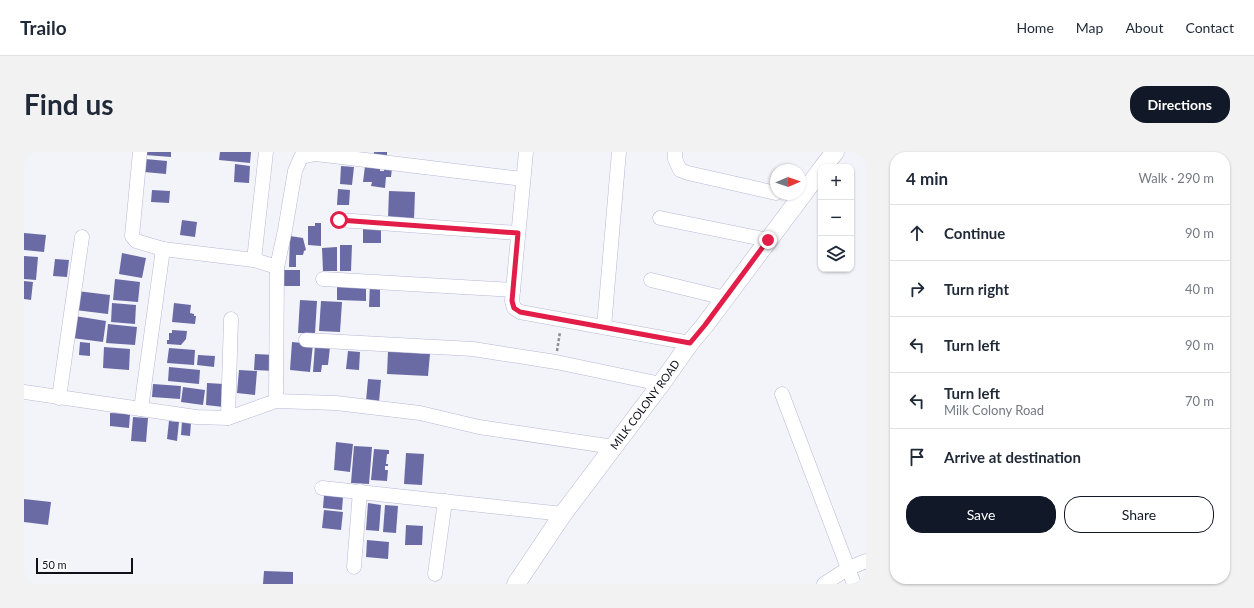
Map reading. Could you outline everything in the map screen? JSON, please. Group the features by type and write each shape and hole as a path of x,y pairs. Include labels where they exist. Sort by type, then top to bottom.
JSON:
{"street":[{"path":"140,152 132,236 136,241 164,249 254,260 277,267"},
{"path":"254,260 266,152"},
{"path":"526,152 512,301 514,308 520,312 690,343"},
{"path":"604,327 619,152"},
{"path":"675,152 675,159 680,170 770,192"},
{"path":"825,164 834,152"},
{"path":"276,401 277,267 295,171 301,157 316,154 523,179"},
{"name":"MILK COLONY ROAD","path":"806,191 818,174"},
{"name":"MILK COLONY ROAD","path":"516,584 563,514 690,343 799,200"},
{"path":"660,218 768,240"},
{"path":"339,220 518,233"},
{"path":"59,398 82,237"},
{"path":"141,409 164,249"},
{"path":"323,279 513,290"},
{"path":"651,280 725,298"},
{"path":"228,418 231,319"},
{"path":"306,340 473,348 556,362 661,384"},
{"path":"24,392 196,417 228,418 276,401 336,403 420,413 479,427 614,447"},
{"path":"782,394 854,584"},
{"path":"322,488 445,500 563,514"},
{"path":"354,567 360,491"},
{"path":"435,574 445,500"},
{"path":"824,584 847,568 866,561"}],"path":[{"path":"556,362 562,319"}],"building":[{"path":"146,152 171,152 171,157 145,155"},
{"path":"220,152 251,152 250,163 219,160"},
{"path":"374,152 387,152 387,158 374,158"},
{"path":"145,159 167,161 166,174 144,172"},
{"path":"235,164 250,166 249,183 234,182"},
{"path":"341,166 354,167 352,185 340,184"},
{"path":"365,166 380,168 380,171 384,171 384,168 392,168 391,177 386,177 385,188 371,186 372,182 363,182"},
{"path":"338,189 350,190 349,205 337,205"},
{"path":"152,190 170,191 169,203 151,202"},
{"path":"389,191 415,192 414,219 388,218"},
{"path":"182,220 197,222 195,237 180,235"},
{"path":"315,223 321,223 321,246 308,245 308,226 315,226"},
{"path":"363,226 381,226 381,243 363,243"},
{"path":"24,233 46,235 44,252 24,250"},
{"path":"290,236 303,238 306,250 304,251 303,255 296,255 296,267 289,267"},
{"path":"340,245 352,245 351,271 340,271"},
{"path":"337,247 337,271 323,271 322,248"},
{"path":"122,253 146,258 142,278 119,274"},
{"path":"24,256 38,257 36,280 24,279"},
{"path":"55,259 69,260 67,277 53,276"},
{"path":"284,270 300,270 300,286 284,286"},
{"path":"115,279 140,282 138,302 113,300"},
{"path":"24,281 33,282 31,300 24,299"},
{"path":"370,283 380,283 380,307 369,307"},
{"path":"337,284 366,285 366,301 337,300"},
{"path":"77,291 110,295 108,314 75,310"},
{"path":"300,300 317,301 315,333 298,333"},
{"path":"321,301 342,302 340,332 319,331"},
{"path":"112,303 136,305 135,324 111,322"},
{"path":"174,303 191,305 190,313 196,316 195,324 172,322"},
{"path":"75,316 106,321 103,342 72,338"},
{"path":"108,324 137,327 135,345 106,343"},
{"path":"172,330 187,331 186,339 181,345 167,344 167,340 169,340 169,333 172,333"},
{"path":"80,342 90,343 90,356 79,355"},
{"path":"292,342 313,344 310,372 290,370"},
{"path":"315,345 330,347 328,365 322,365 321,372 313,372"},
{"path":"104,347 130,349 129,370 103,368"},
{"path":"169,348 195,350 194,365 167,363"},
{"path":"348,351 360,352 359,370 346,369"},
{"path":"388,351 430,354 428,376 387,374"},
{"path":"255,354 275,355 275,371 254,370"},
{"path":"198,355 215,356 214,367 197,365"},
{"path":"169,367 200,370 199,384 168,381"},
{"path":"239,370 257,371 255,395 237,393"},
{"path":"368,379 381,380 379,402 366,401"},
{"path":"207,383 224,384 223,407 206,405"},
{"path":"153,384 181,386 180,399 152,397"},
{"path":"183,387 205,390 203,405 181,402"},
{"path":"110,413 130,414 129,428 110,426"},
{"path":"133,417 148,418 146,442 131,441"},
{"path":"169,421 179,422 177,441 167,439"},
{"path":"182,421 191,422 190,436 181,435"},
{"path":"336,442 353,444 350,472 334,470"},
{"path":"354,446 372,447 369,484 351,483"},
{"path":"374,449 389,450 386,464 388,464 388,466 385,466 385,470 388,470 387,481 371,480"},
{"path":"406,453 424,454 422,485 404,484"},
{"path":"324,495 343,497 342,510 323,508"},
{"path":"24,499 51,502 48,525 24,522"},
{"path":"368,503 381,505 379,531 366,530"},
{"path":"385,505 398,506 396,533 383,532"},
{"path":"324,510 343,512 341,530 322,528"},
{"path":"406,525 423,526 422,545 405,545"},
{"path":"367,540 389,542 388,559 366,557"},
{"path":"264,571 293,572 293,584 263,584"}],"route":[{"path":"339,220 518,233 512,301 514,308 520,312 690,343 768,240"}]}
